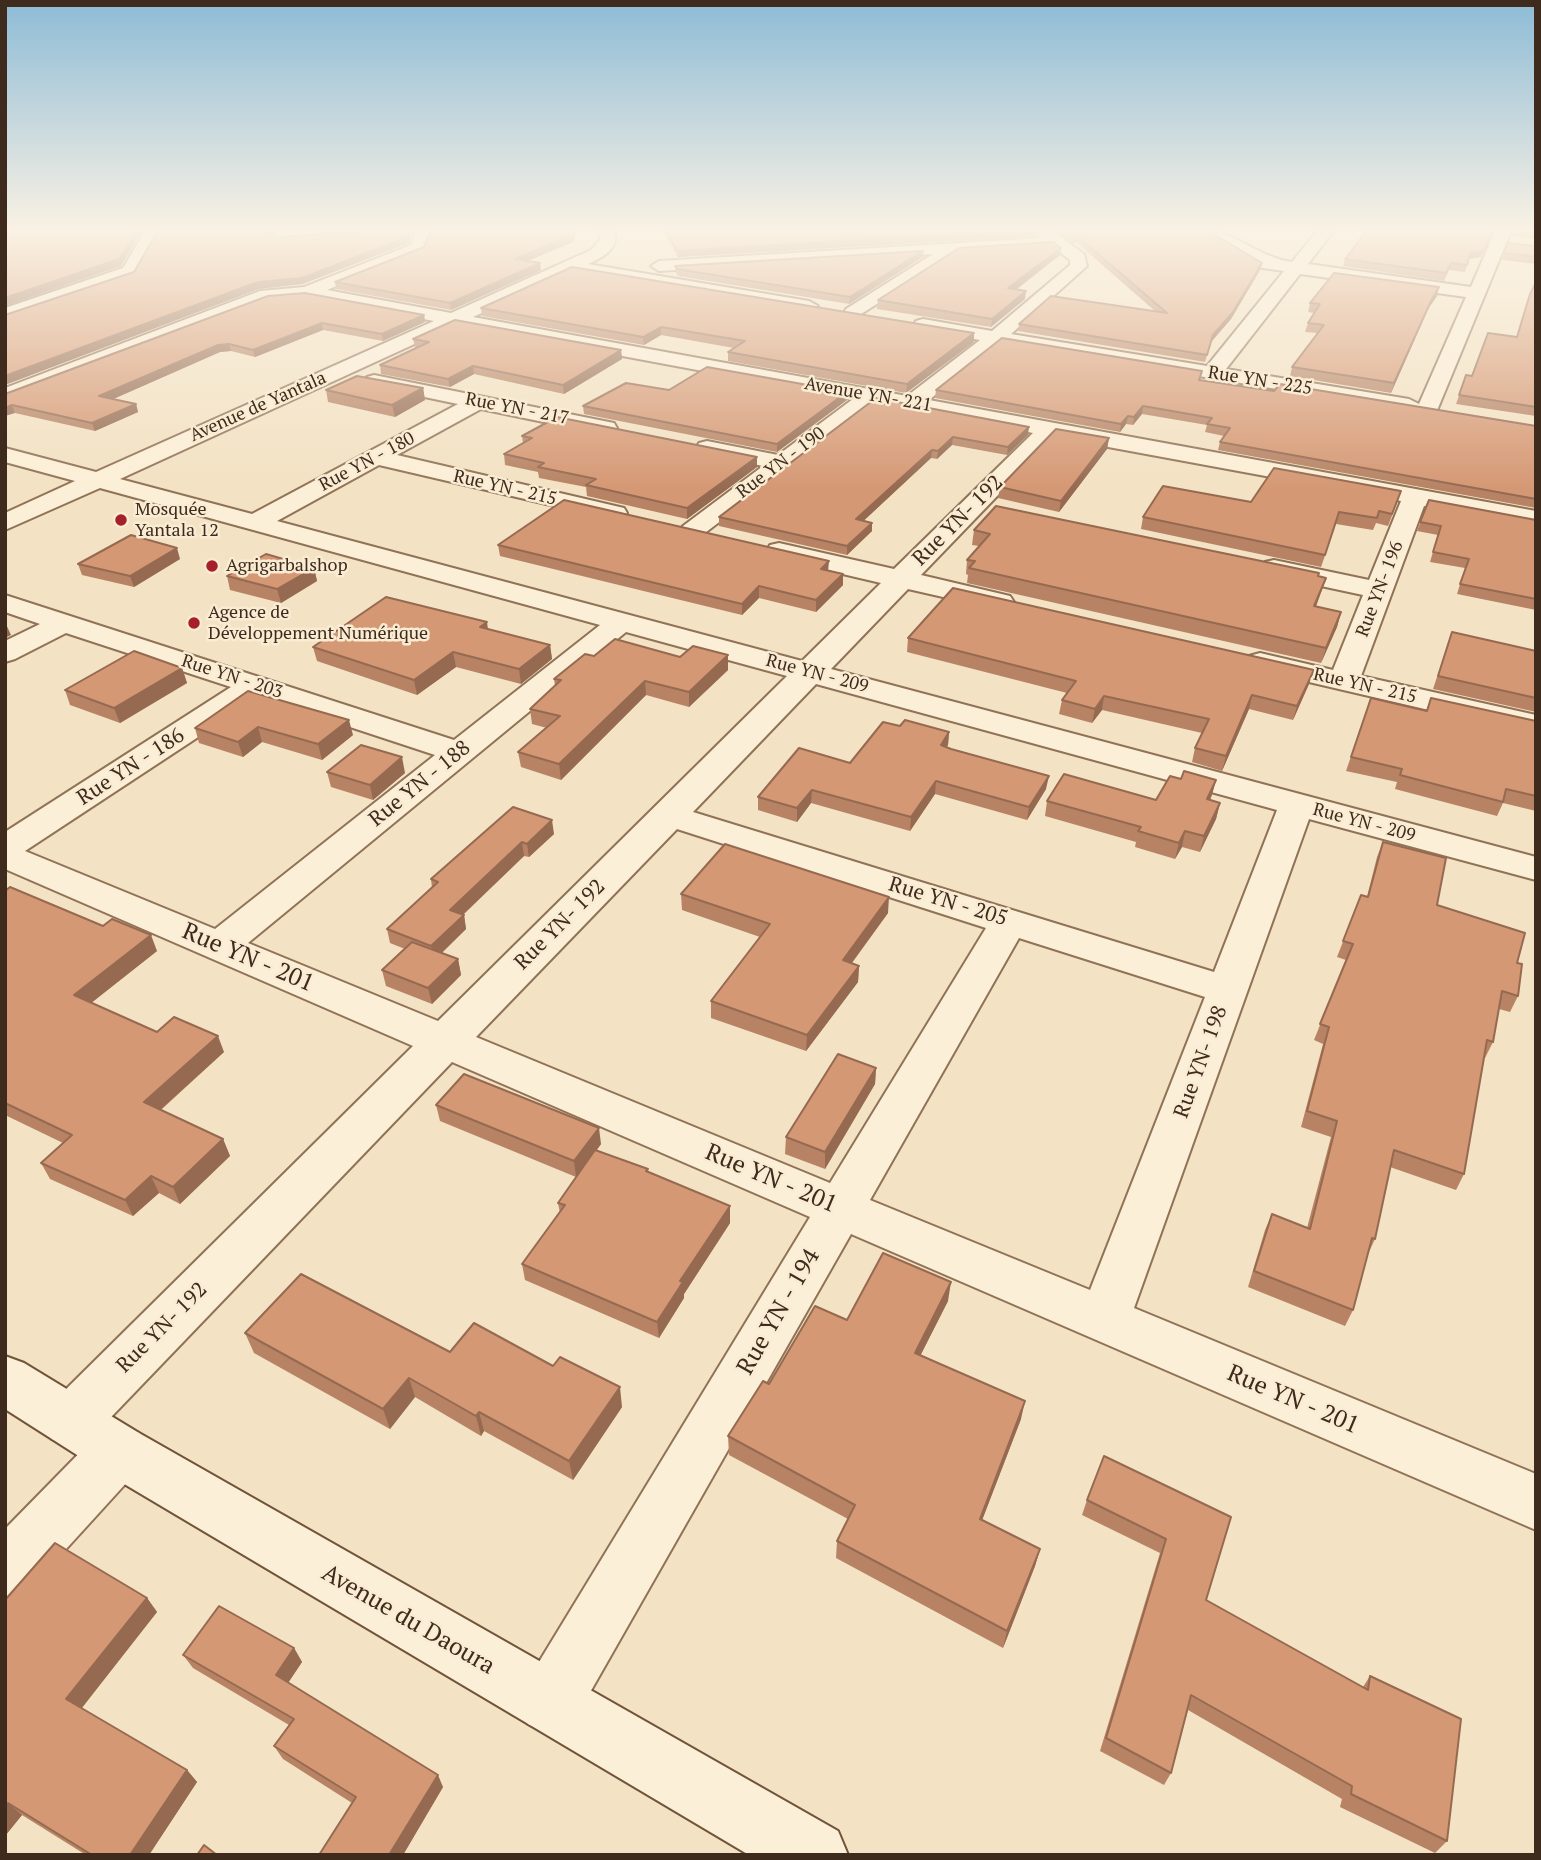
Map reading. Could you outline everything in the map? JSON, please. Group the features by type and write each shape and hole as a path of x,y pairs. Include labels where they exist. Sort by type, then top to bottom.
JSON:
{"street":[{"name":"Avenue YN- 221","path":"5,395 201,316"},
{"name":"Avenue YN- 221","path":"437,316 1536,519"},
{"name":"Avenue de Yantala","path":"5,522 461,316"},
{"path":"869,316 877,317"},
{"path":"912,403 1021,316"},
{"path":"1212,373 1258,316"},
{"name":"Rue YN - 225","path":"901,321 1435,410 1469,316"},
{"name":"Rue YN - 217","path":"334,373 623,431"},
{"name":"Rue YN - 190","path":"666,525 782,463 871,396"},
{"name":"Rue YN - 180","path":"256,522 478,402"},
{"name":"Rue YN- 192","path":"5,1572 95,1436 445,1041 901,579 987,508 1049,429"},
{"path":"689,444 782,463"},
{"name":"Rue YN - 209","path":"5,455 1536,869"},
{"name":"Rue YN - 215","path":"375,457 1022,607"},
{"name":"Rue YN- 196","path":"1344,681 1415,496"},
{"path":"1244,562 1379,590"},
{"name":"Rue YN - 203","path":"5,603 459,752"},
{"name":"Rue YN - 188","path":"219,946 622,621"},
{"path":"5,653 65,622"},
{"name":"Rue YN - 215","path":"1237,656 1536,725"},
{"name":"Rue YN - 186","path":"5,848 256,685"},
{"name":"Rue YN- 198","path":"1104,1320 1297,804"},
{"name":"Rue YN - 205","path":"668,815 1227,990"},
{"name":"Rue YN - 201","path":"5,856 1536,1502"},
{"name":"Rue YN - 194","path":"550,1702 1009,922"},
{"name":"Avenue du Daoura","path":"5,1380 95,1436 814,1855"}],"building":[{"path":"5,316 167,316 5,376"},
{"path":"215,316 422,316 382,334 322,323 253,350 229,344 218,345 99,396 136,404 92,423 12,405 5,408 5,394"},
{"path":"525,316 869,316 974,333 907,384 728,352 745,341 661,327 643,337"},
{"path":"973,316 996,316 992,319"},
{"path":"1028,316 1230,316 1213,335 1207,355 1019,324"},
{"path":"1313,316 1424,316 1394,383 1292,367 1324,325 1308,323"},
{"path":"1523,316 1536,316 1536,407 1459,395 1466,375 1472,376 1488,333 1517,337"},
{"path":"455,320 621,350 563,385 473,366 448,379 380,365 429,342 413,339"},
{"path":"1002,338 1202,371 1199,380 1274,391 1280,384 1536,426 1536,499 1220,442 1230,428 1207,424 1212,418 1143,406 1134,417 1128,416 1121,424 936,390"},
{"path":"707,367 847,392 777,444 583,406 626,383 669,390"},
{"path":"357,376 423,388 392,405 326,390"},
{"path":"876,398 1029,427 1008,447 953,437 938,451 932,450 856,519 872,523 847,546 719,517"},
{"path":"557,417 757,457 687,508 586,485 596,479 538,467 544,463 504,454 532,438 522,436"},
{"path":"1056,429 1109,438 1061,501 1000,487"},
{"path":"1274,468 1401,491 1392,514 1379,511 1377,518 1339,512 1325,555 1143,517 1163,486 1251,502"},
{"path":"564,500 829,561 821,569 843,574 816,600 759,586 742,604 498,545"},
{"path":"1429,500 1536,520 1536,599 1460,584 1469,559 1433,552 1441,526 1420,522"},
{"path":"996,506 1319,573 1318,576 1326,578 1314,606 1341,612 1326,648 969,568 975,561 967,560 990,534 974,530"},
{"path":"131,535 177,548 130,576 78,564"},
{"path":"266,554 314,568 277,589 227,576"},
{"path":"953,588 1314,670 1297,706 1252,695 1226,756 1195,748 1209,719 1104,696 1095,709 1062,700 1076,681 908,638"},
{"path":"386,597 487,622 480,627 550,645 519,669 453,652 414,680 313,647"},
{"path":"1452,632 1536,651 1536,698 1438,676"},
{"path":"615,639 680,657 693,646 728,655 689,692 645,681 559,764 518,752 560,716 530,709 561,680 554,679 585,654 594,656"},
{"path":"134,651 182,668 114,708 65,690"},
{"path":"248,691 349,720 318,744 258,727 238,742 195,728"},
{"path":"1371,698 1427,711 1431,698 1536,721 1536,796 1506,789 1503,802 1400,775 1402,769 1351,757"},
{"path":"905,720 949,732 941,745 951,749 1049,776 1029,807 936,781 911,817 812,790 797,808 758,797 799,748 850,763 883,722 900,726"},
{"path":"361,745 402,757 370,785 327,772"},
{"path":"1184,771 1216,780 1207,799 1220,803 1204,836 1185,831 1179,843 1138,831 1141,827 1047,801 1064,774 1156,800 1170,776 1181,779"},
{"path":"513,807 552,820 527,844 522,842 450,910 464,915 431,946 387,929 438,882 431,879"},
{"path":"1383,842 1446,858 1437,905 1525,933 1517,963 1522,964 1518,996 1502,991 1493,1042 1487,1040 1464,1174 1394,1150 1375,1239 1372,1238 1353,1310 1254,1271 1272,1214 1310,1229 1337,1121 1307,1111 1329,1027 1320,1024 1353,944 1343,941 1361,895 1368,897"},
{"path":"725,844 889,897 843,960 859,966 807,1035 711,1001 770,924 681,894"},
{"path":"10,887 103,926 112,919 151,935 74,995 157,1032 174,1017 218,1036 144,1102 223,1139 173,1187 151,1176 125,1200 41,1163 72,1135 5,1103 5,891"},
{"path":"412,942 458,959 428,988 382,970"},
{"path":"838,1054 876,1068 825,1152 786,1137"},
{"path":"464,1074 599,1128 574,1161 436,1105"},
{"path":"595,1150 648,1169 646,1171 730,1206 680,1281 683,1282 657,1322 522,1264 565,1205 558,1203"},
{"path":"883,1253 951,1282 915,1353 1025,1401 980,1519 1040,1549 1007,1631 837,1541 855,1505 728,1436 763,1381 769,1384 815,1306 847,1320"},
{"path":"301,1274 450,1352 474,1323 553,1366 560,1357 620,1387 569,1461 479,1412 476,1416 409,1378 383,1409 245,1333"},
{"path":"1104,1456 1231,1517 1206,1600 1368,1690 1370,1676 1461,1719 1447,1841 1351,1794 1352,1786 1191,1695 1171,1773 1106,1738 1166,1539 1087,1500"},
{"path":"55,1543 147,1598 66,1699 187,1770 130,1855 92,1855 8,1803 5,1807 5,1600"},
{"path":"219,1606 294,1648 276,1675 438,1775 389,1855 319,1855 356,1797 274,1746 294,1719 183,1655"},
{"path":"204,1845 217,1855 197,1855"}],"place":[{"name":"Mosquée Yantala 12","path":"121,520"},
{"name":"Agrigarbalshop","path":"212,566"},
{"name":"Agence de Développement Numérique","path":"194,623"}]}
